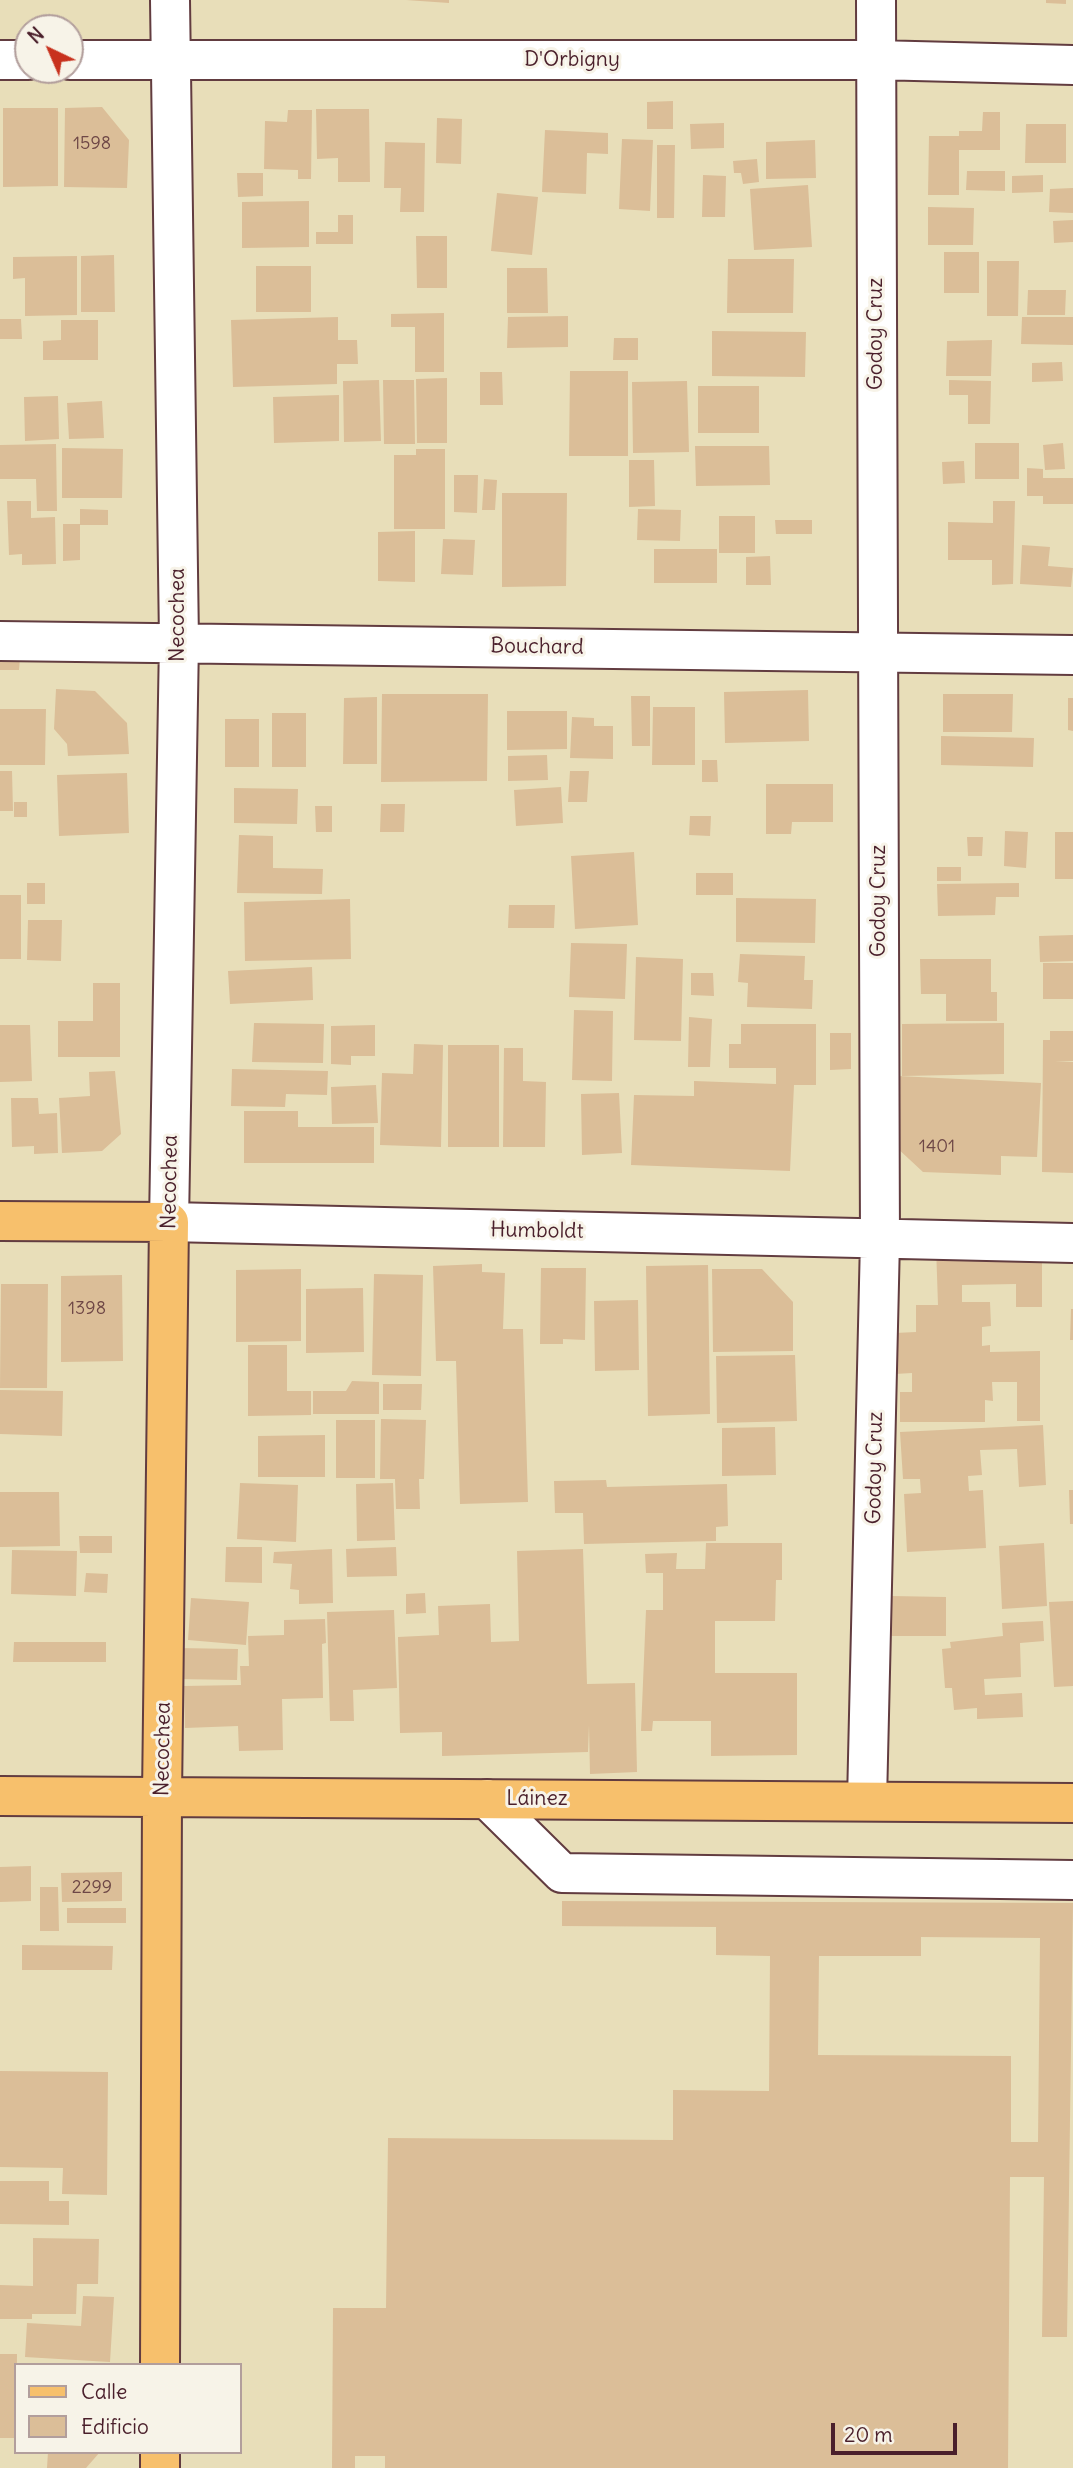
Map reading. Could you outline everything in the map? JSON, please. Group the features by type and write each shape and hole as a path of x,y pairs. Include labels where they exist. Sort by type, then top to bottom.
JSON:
{"main road":[{"name":"Humboldt","path":"0,1221 169,1222"},
{"name":"Necochea","path":"160,2363 162,1797 169,1222"},
{"name":"Láinez","path":"0,1796 1073,1803"}],"street":[{"name":"Necochea","path":"169,1222 179,642 170,0"},
{"name":"Godoy Cruz","path":"867,1801 880,1240 876,0"},
{"name":"D'Orbigny","path":"84,60 875,60 1073,65"},
{"name":"Bouchard","path":"0,641 1073,655"},
{"name":"Humboldt","path":"169,1222 1073,1243"},
{"path":"487,1799 562,1873 1073,1880"}],"building":[{"path":"406,0 449,0 449,3"},
{"path":"1046,0 1066,0 1066,4 1046,3"},
{"path":"673,101 673,129 647,129 647,102"},
{"path":"102,107 129,140 127,188 64,187 65,108"},
{"path":"3,108 58,108 58,186 3,187"},
{"path":"316,109 369,109 370,182 338,182 338,158 317,159"},
{"path":"288,110 312,110 311,179 298,179 298,170 264,169 265,121 287,122"},
{"path":"983,112 1000,112 1000,150 959,150 959,195 928,195 929,136 959,136 959,131 982,131"},
{"path":"437,118 462,119 461,164 436,163"},
{"path":"724,123 724,148 691,149 690,124"},
{"path":"1026,124 1066,124 1066,163 1025,163"},
{"path":"545,130 608,133 608,154 587,153 586,194 542,192"},
{"path":"622,139 653,140 650,211 619,209"},
{"path":"815,140 816,178 766,179 766,142"},
{"path":"385,142 425,143 424,212 400,212 401,188 384,188"},
{"path":"657,145 675,145 674,218 657,218"},
{"path":"757,159 759,182 743,184 741,173 734,173 733,161"},
{"path":"967,171 1005,171 1005,191 966,190"},
{"path":"237,173 263,173 263,196 238,197"},
{"path":"703,175 726,176 725,217 702,217"},
{"path":"1043,175 1043,192 1012,193 1012,176"},
{"path":"808,185 812,247 754,250 750,189"},
{"path":"1073,188 1073,213 1049,212 1050,189"},
{"path":"497,193 538,197 532,255 491,251"},
{"path":"309,201 309,247 242,248 242,202"},
{"path":"928,207 974,208 973,245 928,245"},
{"path":"338,215 353,215 353,244 316,244 316,232 338,232"},
{"path":"1073,220 1073,242 1054,243 1053,221"},
{"path":"416,236 447,236 447,288 417,288"},
{"path":"944,252 979,252 979,293 944,293"},
{"path":"114,255 115,312 81,312 81,256"},
{"path":"77,256 77,315 25,316 25,278 13,279 13,257"},
{"path":"728,259 794,259 793,313 727,313"},
{"path":"987,261 1019,261 1018,316 987,316"},
{"path":"256,266 311,266 311,312 256,312"},
{"path":"507,268 547,268 548,313 507,313"},
{"path":"1028,290 1066,290 1065,315 1027,315"},
{"path":"444,313 444,372 415,372 415,327 391,327 391,314"},
{"path":"568,316 568,347 507,348 508,317"},
{"path":"338,317 338,340 357,340 358,364 337,364 337,384 233,387 231,320"},
{"path":"1022,317 1073,317 1073,345 1021,344"},
{"path":"0,319 21,319 22,339 0,339"},
{"path":"61,320 98,320 98,360 43,360 43,341 61,340"},
{"path":"712,331 806,332 805,377 712,376"},
{"path":"614,338 638,338 638,360 613,360"},
{"path":"992,340 991,376 946,376 947,341"},
{"path":"1062,362 1063,381 1032,382 1032,363"},
{"path":"570,371 628,371 628,456 569,456"},
{"path":"480,372 502,372 503,405 480,405"},
{"path":"447,378 447,443 417,443 416,379"},
{"path":"379,380 381,441 344,442 343,381"},
{"path":"383,380 414,380 415,444 384,444"},
{"path":"949,380 991,381 990,424 968,424 968,395 949,395"},
{"path":"687,381 689,452 633,453 632,382"},
{"path":"698,386 759,386 759,433 698,433"},
{"path":"339,395 339,441 274,443 273,397"},
{"path":"58,396 59,439 25,441 24,397"},
{"path":"102,401 104,438 69,439 67,403"},
{"path":"975,443 1019,443 1019,479 975,479"},
{"path":"1063,443 1065,469 1045,470 1043,445"},
{"path":"56,444 57,511 37,511 36,479 0,479 0,445"},
{"path":"695,446 769,446 770,485 696,486"},
{"path":"62,448 123,449 122,498 62,498"},
{"path":"416,449 445,449 445,529 394,529 394,455 416,455"},
{"path":"629,460 654,460 655,506 629,507"},
{"path":"964,461 965,483 943,484 942,462"},
{"path":"1027,468 1043,469 1043,478 1073,478 1073,504 1043,504 1043,496 1027,496"},
{"path":"454,475 478,475 477,513 454,512"},
{"path":"484,479 497,480 495,510 482,510"},
{"path":"502,493 567,493 566,586 502,587"},
{"path":"7,501 31,501 31,518 55,517 56,564 22,565 22,554 9,555"},
{"path":"993,501 1015,501 1013,584 992,585 992,560 948,560 948,522 993,523"},
{"path":"80,509 108,510 108,525 80,525 80,560 63,561 63,524 80,524"},
{"path":"638,509 681,510 680,541 637,540"},
{"path":"719,516 755,516 755,553 719,553"},
{"path":"775,520 812,520 812,534 776,534"},
{"path":"415,531 415,582 378,581 378,532"},
{"path":"443,539 475,540 473,575 441,574"},
{"path":"1022,545 1050,547 1048,566 1073,568 1071,587 1020,584"},
{"path":"654,549 717,549 717,583 654,583"},
{"path":"770,556 771,585 746,585 746,557"},
{"path":"0,658 20,658 19,670 0,670"},
{"path":"56,689 95,691 127,723 129,754 68,756 67,744 54,729"},
{"path":"808,690 809,741 725,743 724,692"},
{"path":"382,694 488,694 487,781 381,782"},
{"path":"943,694 1013,694 1012,732 943,732"},
{"path":"631,696 650,696 650,746 632,746"},
{"path":"377,697 377,764 343,764 344,698"},
{"path":"1068,698 1073,698 1073,731 1068,730"},
{"path":"653,707 695,707 695,765 652,765"},
{"path":"0,709 46,709 45,765 0,765"},
{"path":"507,711 567,711 567,749 507,750"},
{"path":"272,713 306,713 306,767 272,767"},
{"path":"572,717 594,718 594,726 613,726 613,759 570,758"},
{"path":"225,719 259,719 259,767 225,767"},
{"path":"941,736 1034,738 1033,767 941,765"},
{"path":"547,755 548,780 508,781 508,756"},
{"path":"702,760 717,760 718,782 702,782"},
{"path":"0,771 12,771 13,811 0,811"},
{"path":"570,771 589,771 587,802 568,802"},
{"path":"127,773 129,833 59,836 57,775"},
{"path":"766,784 833,784 833,822 792,822 791,834 766,834"},
{"path":"561,787 563,823 516,826 514,790"},
{"path":"234,788 298,789 297,824 234,823"},
{"path":"14,802 27,802 27,817 14,817"},
{"path":"381,804 405,804 404,832 380,832"},
{"path":"315,806 332,806 332,832 316,832"},
{"path":"690,816 711,816 710,836 689,835"},
{"path":"1005,831 1028,832 1026,868 1004,866"},
{"path":"1055,832 1073,832 1073,879 1055,879"},
{"path":"239,835 273,836 273,868 323,869 322,894 237,893"},
{"path":"967,837 983,837 982,856 968,856"},
{"path":"634,852 638,925 575,929 571,856"},
{"path":"937,867 961,867 961,881 937,881"},
{"path":"696,873 733,873 733,895 696,895"},
{"path":"27,883 45,883 45,904 27,904"},
{"path":"1019,883 1019,897 996,897 995,915 938,916 937,884"},
{"path":"0,895 21,895 21,959 0,959"},
{"path":"736,898 816,899 815,943 736,942"},
{"path":"350,899 351,959 245,961 244,902"},
{"path":"509,905 555,905 554,928 508,928"},
{"path":"28,920 62,920 61,961 27,960"},
{"path":"1073,935 1073,961 1040,962 1039,936"},
{"path":"571,943 627,944 625,999 569,997"},
{"path":"740,954 805,956 804,980 813,980 812,1009 747,1007 748,983 738,982"},
{"path":"636,957 683,959 681,1041 634,1040"},
{"path":"920,959 991,959 991,992 997,992 997,1021 946,1021 946,994 921,994"},
{"path":"1043,963 1073,963 1073,999 1043,999"},
{"path":"312,967 313,1000 230,1004 228,971"},
{"path":"691,973 713,973 714,996 691,995"},
{"path":"93,983 120,983 120,1057 58,1057 58,1021 93,1021"},
{"path":"574,1010 613,1011 612,1081 572,1080"},
{"path":"689,1017 712,1019 710,1067 688,1067"},
{"path":"254,1023 324,1024 323,1063 252,1062"},
{"path":"1004,1023 1004,1074 902,1076 902,1024"},
{"path":"741,1024 816,1024 816,1085 794,1085 790,1171 631,1165 634,1095 694,1096 694,1081 776,1084 776,1068 729,1068 729,1044 741,1044"},
{"path":"0,1025 30,1025 32,1081 0,1082"},
{"path":"375,1025 375,1056 351,1056 351,1065 331,1064 331,1026"},
{"path":"1050,1031 1073,1031 1073,1061 1055,1062 1073,1062 1073,1173 1042,1172 1043,1040 1050,1040"},
{"path":"830,1033 851,1033 851,1069 830,1070"},
{"path":"414,1044 443,1045 441,1147 380,1145 382,1073 413,1074"},
{"path":"448,1045 499,1045 499,1147 448,1147"},
{"path":"504,1048 523,1048 523,1081 546,1082 545,1147 503,1147"},
{"path":"232,1069 328,1071 327,1095 286,1094 285,1107 231,1106"},
{"path":"115,1071 121,1134 102,1151 62,1153 59,1098 90,1096 89,1072"},
{"path":"898,1076 1041,1083 1037,1157 1001,1156 1001,1175 923,1172 895,1146"},
{"path":"376,1085 378,1123 332,1124 331,1087"},
{"path":"619,1093 622,1153 582,1155 581,1094"},
{"path":"11,1098 38,1098 39,1114 57,1113 58,1153 34,1154 34,1146 12,1147"},
{"path":"244,1111 298,1111 298,1127 374,1127 374,1163 244,1163"},
{"path":"936,1246 1042,1255 1042,1307 1016,1307 1016,1284 962,1285 962,1302 990,1302 991,1326 982,1327 982,1346 990,1345 990,1352 1040,1351 1040,1421 1017,1421 1017,1382 992,1382 993,1401 985,1400 985,1422 900,1422 900,1392 912,1392 912,1373 895,1374 895,1333 916,1332 916,1305 938,1305"},
{"path":"482,1264 482,1272 505,1273 503,1329 523,1329 528,1502 460,1504 456,1361 436,1361 433,1266"},
{"path":"708,1265 710,1414 648,1416 646,1266"},
{"path":"541,1268 586,1268 585,1340 563,1339 563,1344 540,1344"},
{"path":"301,1269 301,1341 236,1342 236,1270"},
{"path":"712,1269 762,1269 793,1302 793,1351 713,1352"},
{"path":"374,1274 423,1275 421,1376 372,1375"},
{"path":"122,1275 123,1361 61,1362 61,1276"},
{"path":"1,1284 48,1284 47,1388 0,1388"},
{"path":"363,1288 364,1352 306,1353 306,1289"},
{"path":"638,1300 639,1370 595,1371 594,1301"},
{"path":"1073,1309 1073,1340 1070,1340"},
{"path":"248,1345 287,1345 287,1391 311,1391 311,1415 248,1416"},
{"path":"795,1355 797,1421 717,1423 716,1356"},
{"path":"352,1381 379,1382 379,1414 313,1414 313,1391 346,1391"},
{"path":"383,1384 422,1384 421,1410 383,1410"},
{"path":"0,1390 63,1391 62,1436 0,1434"},
{"path":"381,1419 426,1420 424,1479 419,1479 420,1509 396,1509 395,1479 380,1479"},
{"path":"336,1420 375,1420 375,1478 336,1478"},
{"path":"1043,1425 1046,1485 1019,1487 1017,1449 980,1450 982,1475 968,1476 969,1491 983,1490 986,1548 907,1552 904,1494 921,1493 920,1479 903,1479 900,1432"},
{"path":"775,1427 776,1475 722,1476 722,1428"},
{"path":"325,1435 325,1477 258,1477 258,1436"},
{"path":"606,1480 607,1487 727,1484 728,1526 716,1527 716,1541 584,1544 583,1513 555,1513 554,1481"},
{"path":"240,1483 298,1485 296,1542 237,1539"},
{"path":"393,1483 395,1540 357,1541 356,1484"},
{"path":"1069,1490 1073,1490 1073,1524 1070,1524"},
{"path":"0,1492 59,1492 60,1546 0,1547"},
{"path":"79,1536 112,1536 112,1553 80,1553"},
{"path":"706,1543 782,1543 782,1580 776,1580 775,1621 715,1621 715,1673 797,1673 797,1755 711,1756 711,1721 653,1721 652,1731 641,1731 646,1610 663,1610 663,1573 646,1573 645,1554 677,1553 676,1569 705,1569"},
{"path":"1044,1543 1047,1606 1002,1609 999,1546"},
{"path":"226,1547 262,1547 262,1583 225,1582"},
{"path":"396,1547 397,1576 347,1577 346,1549"},
{"path":"332,1549 333,1603 299,1604 299,1590 290,1589 292,1564 273,1563 274,1552"},
{"path":"583,1549 587,1684 635,1683 637,1772 590,1774 589,1725 588,1752 442,1756 442,1732 400,1733 398,1637 439,1635 438,1606 490,1604 491,1642 519,1641 517,1551"},
{"path":"12,1550 77,1551 76,1596 11,1594"},
{"path":"86,1573 108,1574 107,1593 84,1592"},
{"path":"425,1593 426,1613 406,1614 406,1594"},
{"path":"891,1596 946,1597 946,1636 890,1636"},
{"path":"191,1598 249,1602 246,1645 188,1640"},
{"path":"1073,1601 1073,1686 1054,1687 1049,1602"},
{"path":"394,1610 397,1688 353,1690 354,1721 330,1721 327,1612"},
{"path":"325,1619 326,1643 322,1644 323,1698 282,1699 283,1750 239,1751 238,1726 185,1728 184,1686 241,1685 240,1666 249,1666 248,1636 284,1635 284,1620"},
{"path":"1043,1621 1044,1641 1020,1643 1021,1677 984,1679 985,1695 1022,1693 1023,1717 977,1719 977,1708 954,1710 952,1688 945,1688 942,1649 951,1648 950,1642 1003,1636 1002,1623"},
{"path":"14,1642 106,1642 106,1662 13,1662"},
{"path":"177,1648 238,1649 237,1680 176,1679"},
{"path":"31,1866 31,1901 0,1902 0,1867"},
{"path":"122,1872 122,1901 62,1902 61,1873"},
{"path":"40,1887 58,1887 59,1931 40,1931"},
{"path":"562,1901 1073,1903 1067,2337 1042,2337 1044,2177 1010,2177 1008,2468 385,2468 385,2456 355,2456 355,2468 332,2468 333,2308 386,2308 388,2138 673,2140 673,2090 769,2091 770,1956 716,1955 716,1927 562,1926","holes":["921,1937 1040,1938 1038,2142 1011,2142 1011,2056 818,2055 819,1956 921,1956"]},
{"path":"67,1908 126,1908 126,1923 67,1923"},
{"path":"22,1945 113,1946 112,1970 22,1970"},
{"path":"0,2071 108,2072 107,2195 62,2194 63,2168 0,2167"},
{"path":"0,2181 49,2181 49,2201 69,2201 69,2225 0,2224"},
{"path":"33,2238 99,2239 98,2284 77,2284 76,2314 32,2314 32,2319 0,2319 0,2285 33,2286"},
{"path":"83,2296 114,2297 110,2362 25,2357 27,2323 81,2326"},
{"path":"0,2354 17,2354 17,2363 14,2363 14,2438 0,2438"},
{"path":"48,2454 98,2454 86,2468 47,2468"}]}
